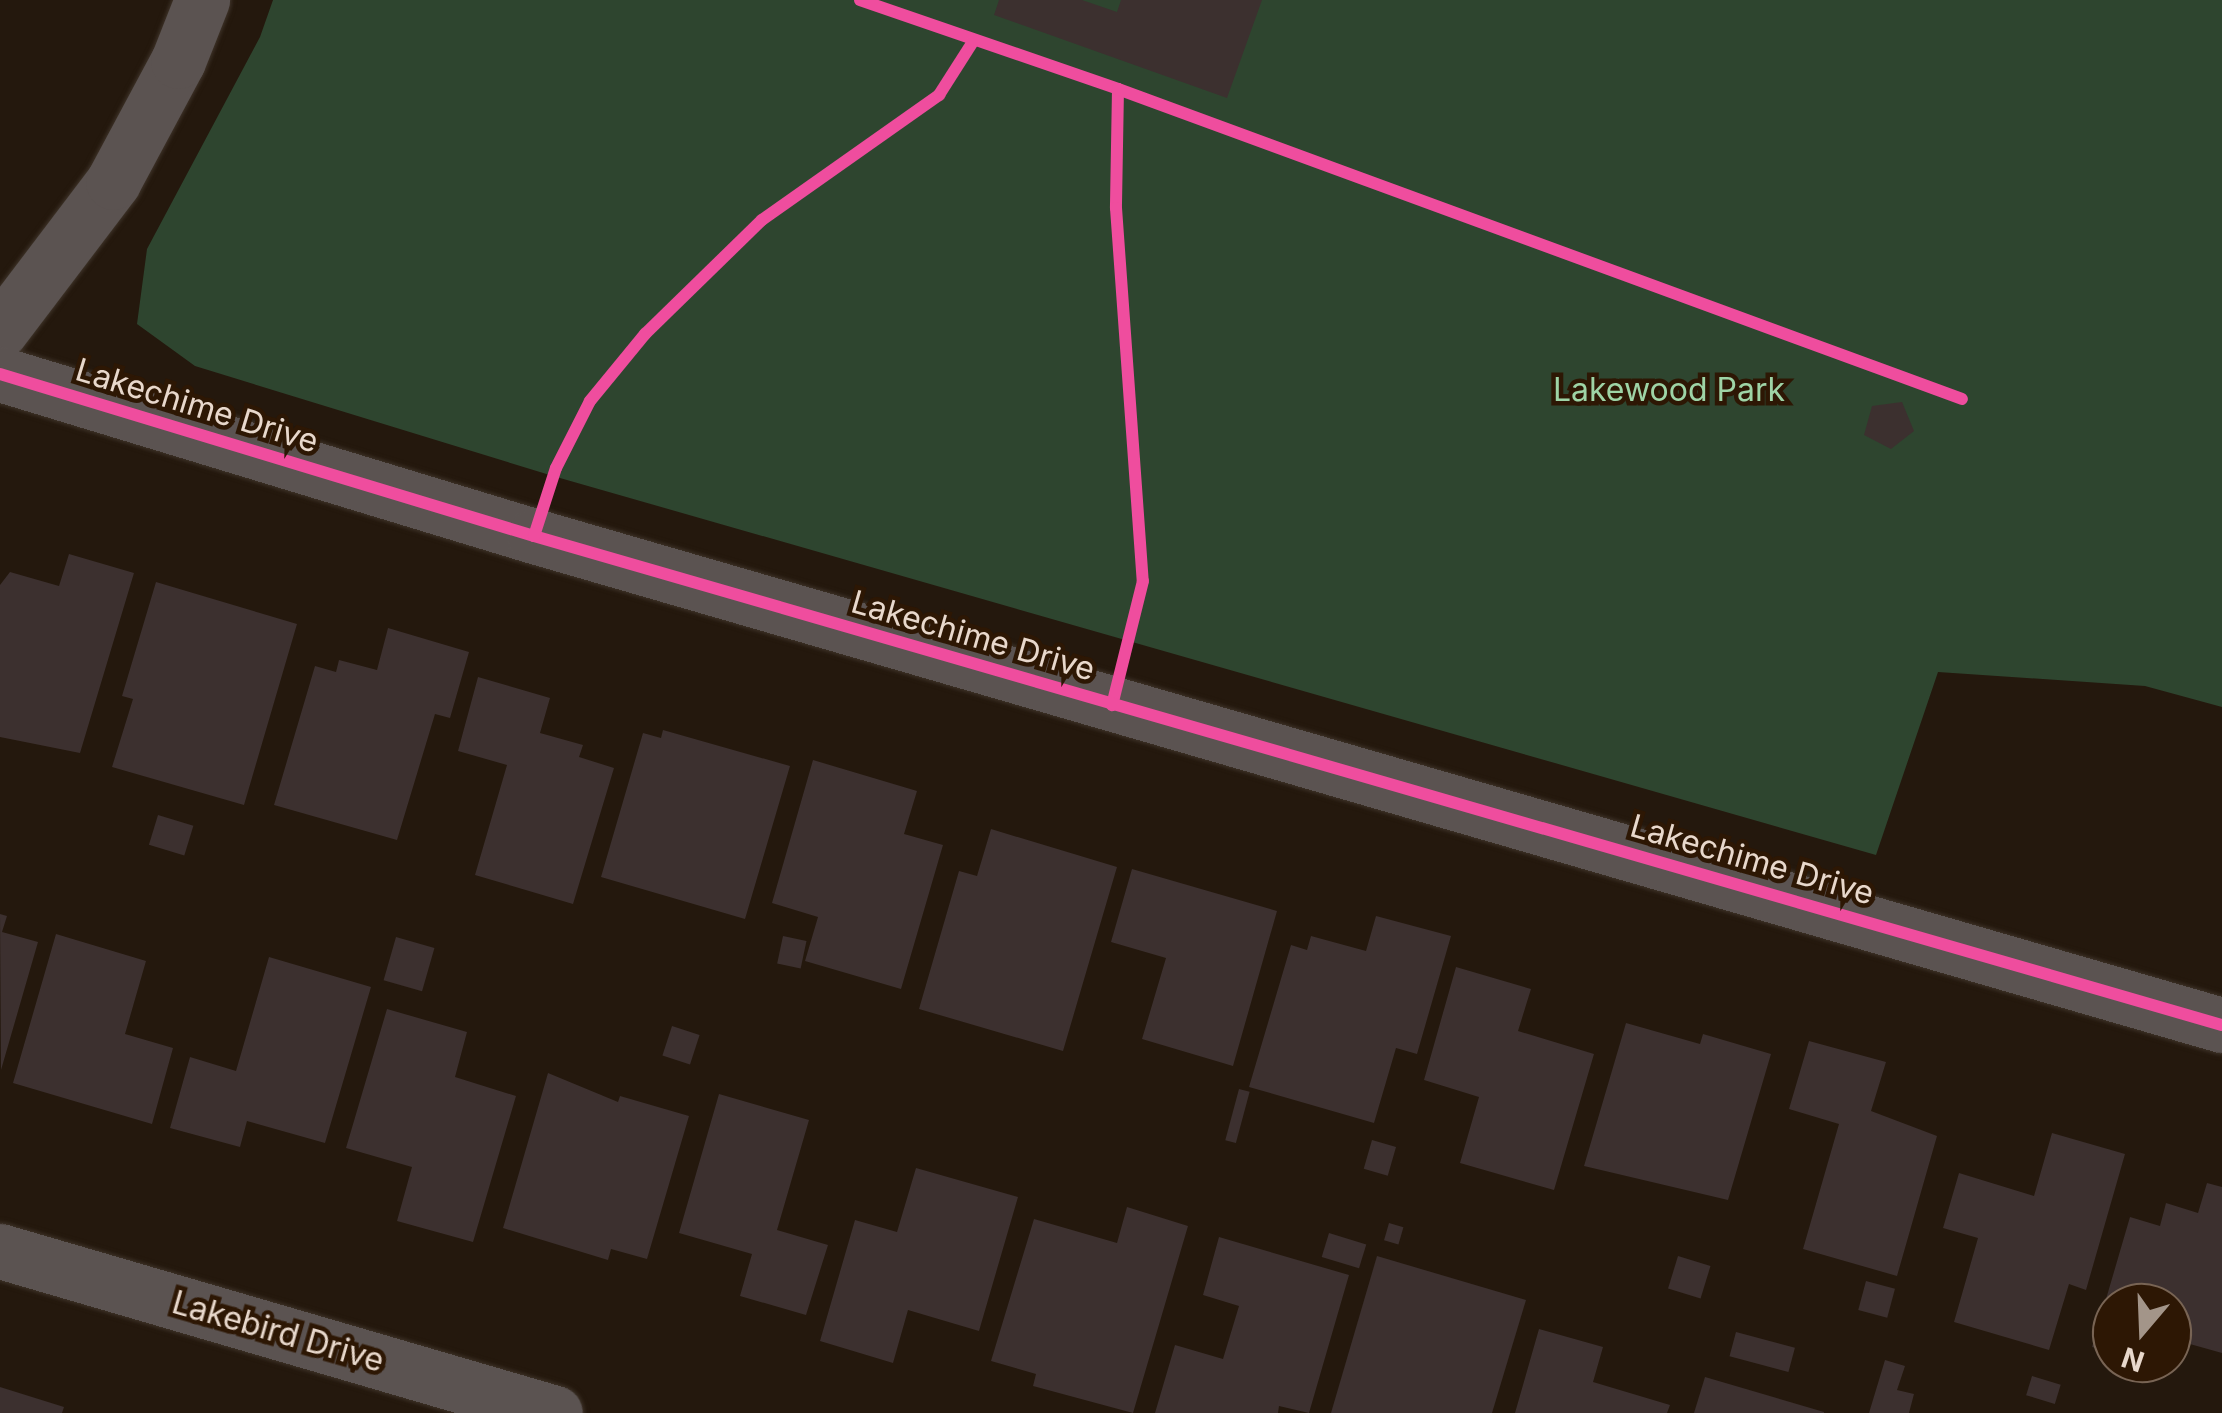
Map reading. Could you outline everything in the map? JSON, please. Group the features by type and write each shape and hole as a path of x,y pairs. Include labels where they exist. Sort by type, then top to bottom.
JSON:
{"street":[{"path":"0,331 122,169 202,0"},
{"name":"Lakechime Drive","path":"0,374 534,536 2222,1026"},
{"name":"Lakebird Drive","path":"0,1251 555,1413"}],"green space":[{"name":"Lakewood Park","path":"273,0 2222,0 2222,707 2145,686 1938,672 1876,855 553,476 195,366 137,324 147,249 260,37"}],"building":[{"path":"999,0 1082,0 1117,12 1121,0 1262,0 1227,98 994,15"},
{"path":"1902,402 1914,431 1891,449 1864,435 1872,406"},
{"path":"69,554 134,573 80,753 0,737 0,585 10,572 59,586"},
{"path":"156,582 297,624 244,805 112,767 133,699 122,696"},
{"path":"388,628 469,652 450,718 435,714 397,840 274,805 315,666 336,672 339,660 377,670"},
{"path":"478,677 550,698 540,733 583,745 579,757 614,768 573,904 475,875 507,765 458,751"},
{"path":"663,730 790,766 745,919 601,877 643,733 661,738"},
{"path":"813,760 917,791 904,834 943,845 901,989 805,961 818,917 772,903"},
{"path":"158,815 193,826 184,855 149,845"},
{"path":"991,829 1117,867 1063,1051 919,1009 959,871 977,876"},
{"path":"1132,869 1277,911 1233,1066 1142,1039 1166,958 1111,942"},
{"path":"0,914 7,916 2,932 38,942 1,1070"},
{"path":"1376,916 1451,936 1417,1054 1396,1048 1374,1123 1249,1087 1291,945 1307,950 1311,936 1366,951"},
{"path":"56,934 146,961 125,1034 173,1048 152,1124 13,1083"},
{"path":"783,936 806,941 801,968 777,963"},
{"path":"396,937 434,948 422,991 384,980"},
{"path":"269,957 371,987 325,1143 247,1121 240,1147 170,1128 190,1057 236,1071"},
{"path":"1456,967 1531,989 1518,1031 1594,1054 1554,1190 1460,1163 1479,1097 1424,1080"},
{"path":"387,1009 467,1032 455,1077 516,1096 473,1242 397,1221 412,1167 346,1148"},
{"path":"1626,1023 1700,1044 1703,1034 1771,1054 1728,1200 1584,1166"},
{"path":"672,1026 700,1035 690,1064 662,1055"},
{"path":"1809,1041 1886,1062 1871,1111 1937,1136 1897,1276 1803,1249 1839,1124 1789,1109"},
{"path":"548,1073 618,1102 620,1096 689,1116 647,1259 611,1249 608,1260 503,1228"},
{"path":"1239,1089 1250,1092 1236,1143 1225,1140"},
{"path":"719,1094 809,1120 777,1230 828,1245 806,1315 740,1296 752,1254 679,1233"},
{"path":"2052,1133 2125,1154 2086,1290 2069,1284 2049,1350 1954,1322 1978,1238 1943,1228 1959,1173 2034,1196"},
{"path":"1372,1140 1396,1147 1388,1176 1364,1169"},
{"path":"916,1168 1018,1197 979,1331 908,1310 893,1363 820,1341 855,1220 897,1232"},
{"path":"2207,1183 2222,1187 2222,1353 2192,1345 2192,1283 2111,1283 2130,1217 2160,1226 2166,1203 2198,1213"},
{"path":"1127,1207 1188,1226 1133,1413 1033,1386 1036,1374 991,1361 1034,1219 1117,1243"},
{"path":"1389,1223 1403,1227 1398,1244 1384,1240"},
{"path":"1329,1233 1366,1244 1359,1268 1322,1257"},
{"path":"1219,1237 1349,1275 1309,1413 1279,1406 1278,1413 1155,1413 1175,1345 1223,1359 1239,1306 1203,1295"},
{"path":"1377,1256 1526,1300 1492,1413 1331,1413"},
{"path":"1678,1256 1711,1266 1701,1298 1668,1289"},
{"path":"1866,1281 1895,1289 1887,1318 1858,1310"},
{"path":"1539,1329 1603,1347 1593,1382 1670,1405 1667,1413 1515,1413"},
{"path":"1736,1332 1795,1348 1788,1372 1730,1356"},
{"path":"1885,1360 1905,1366 1897,1390 1914,1394 1909,1413 1869,1413"},
{"path":"2032,1376 2061,1385 2055,1404 2026,1395"},
{"path":"1705,1377 1824,1412 1824,1413 1694,1413"},
{"path":"0,1387 64,1407 62,1413 0,1413"}],"cycle path":[{"path":"860,0 1118,89 1116,208 1143,581 1112,705"},
{"path":"534,536 556,468 590,401 645,334 762,220 939,95 974,40"},
{"path":"1118,89 1962,399"},
{"path":"0,374 534,536 2222,1025"}]}
